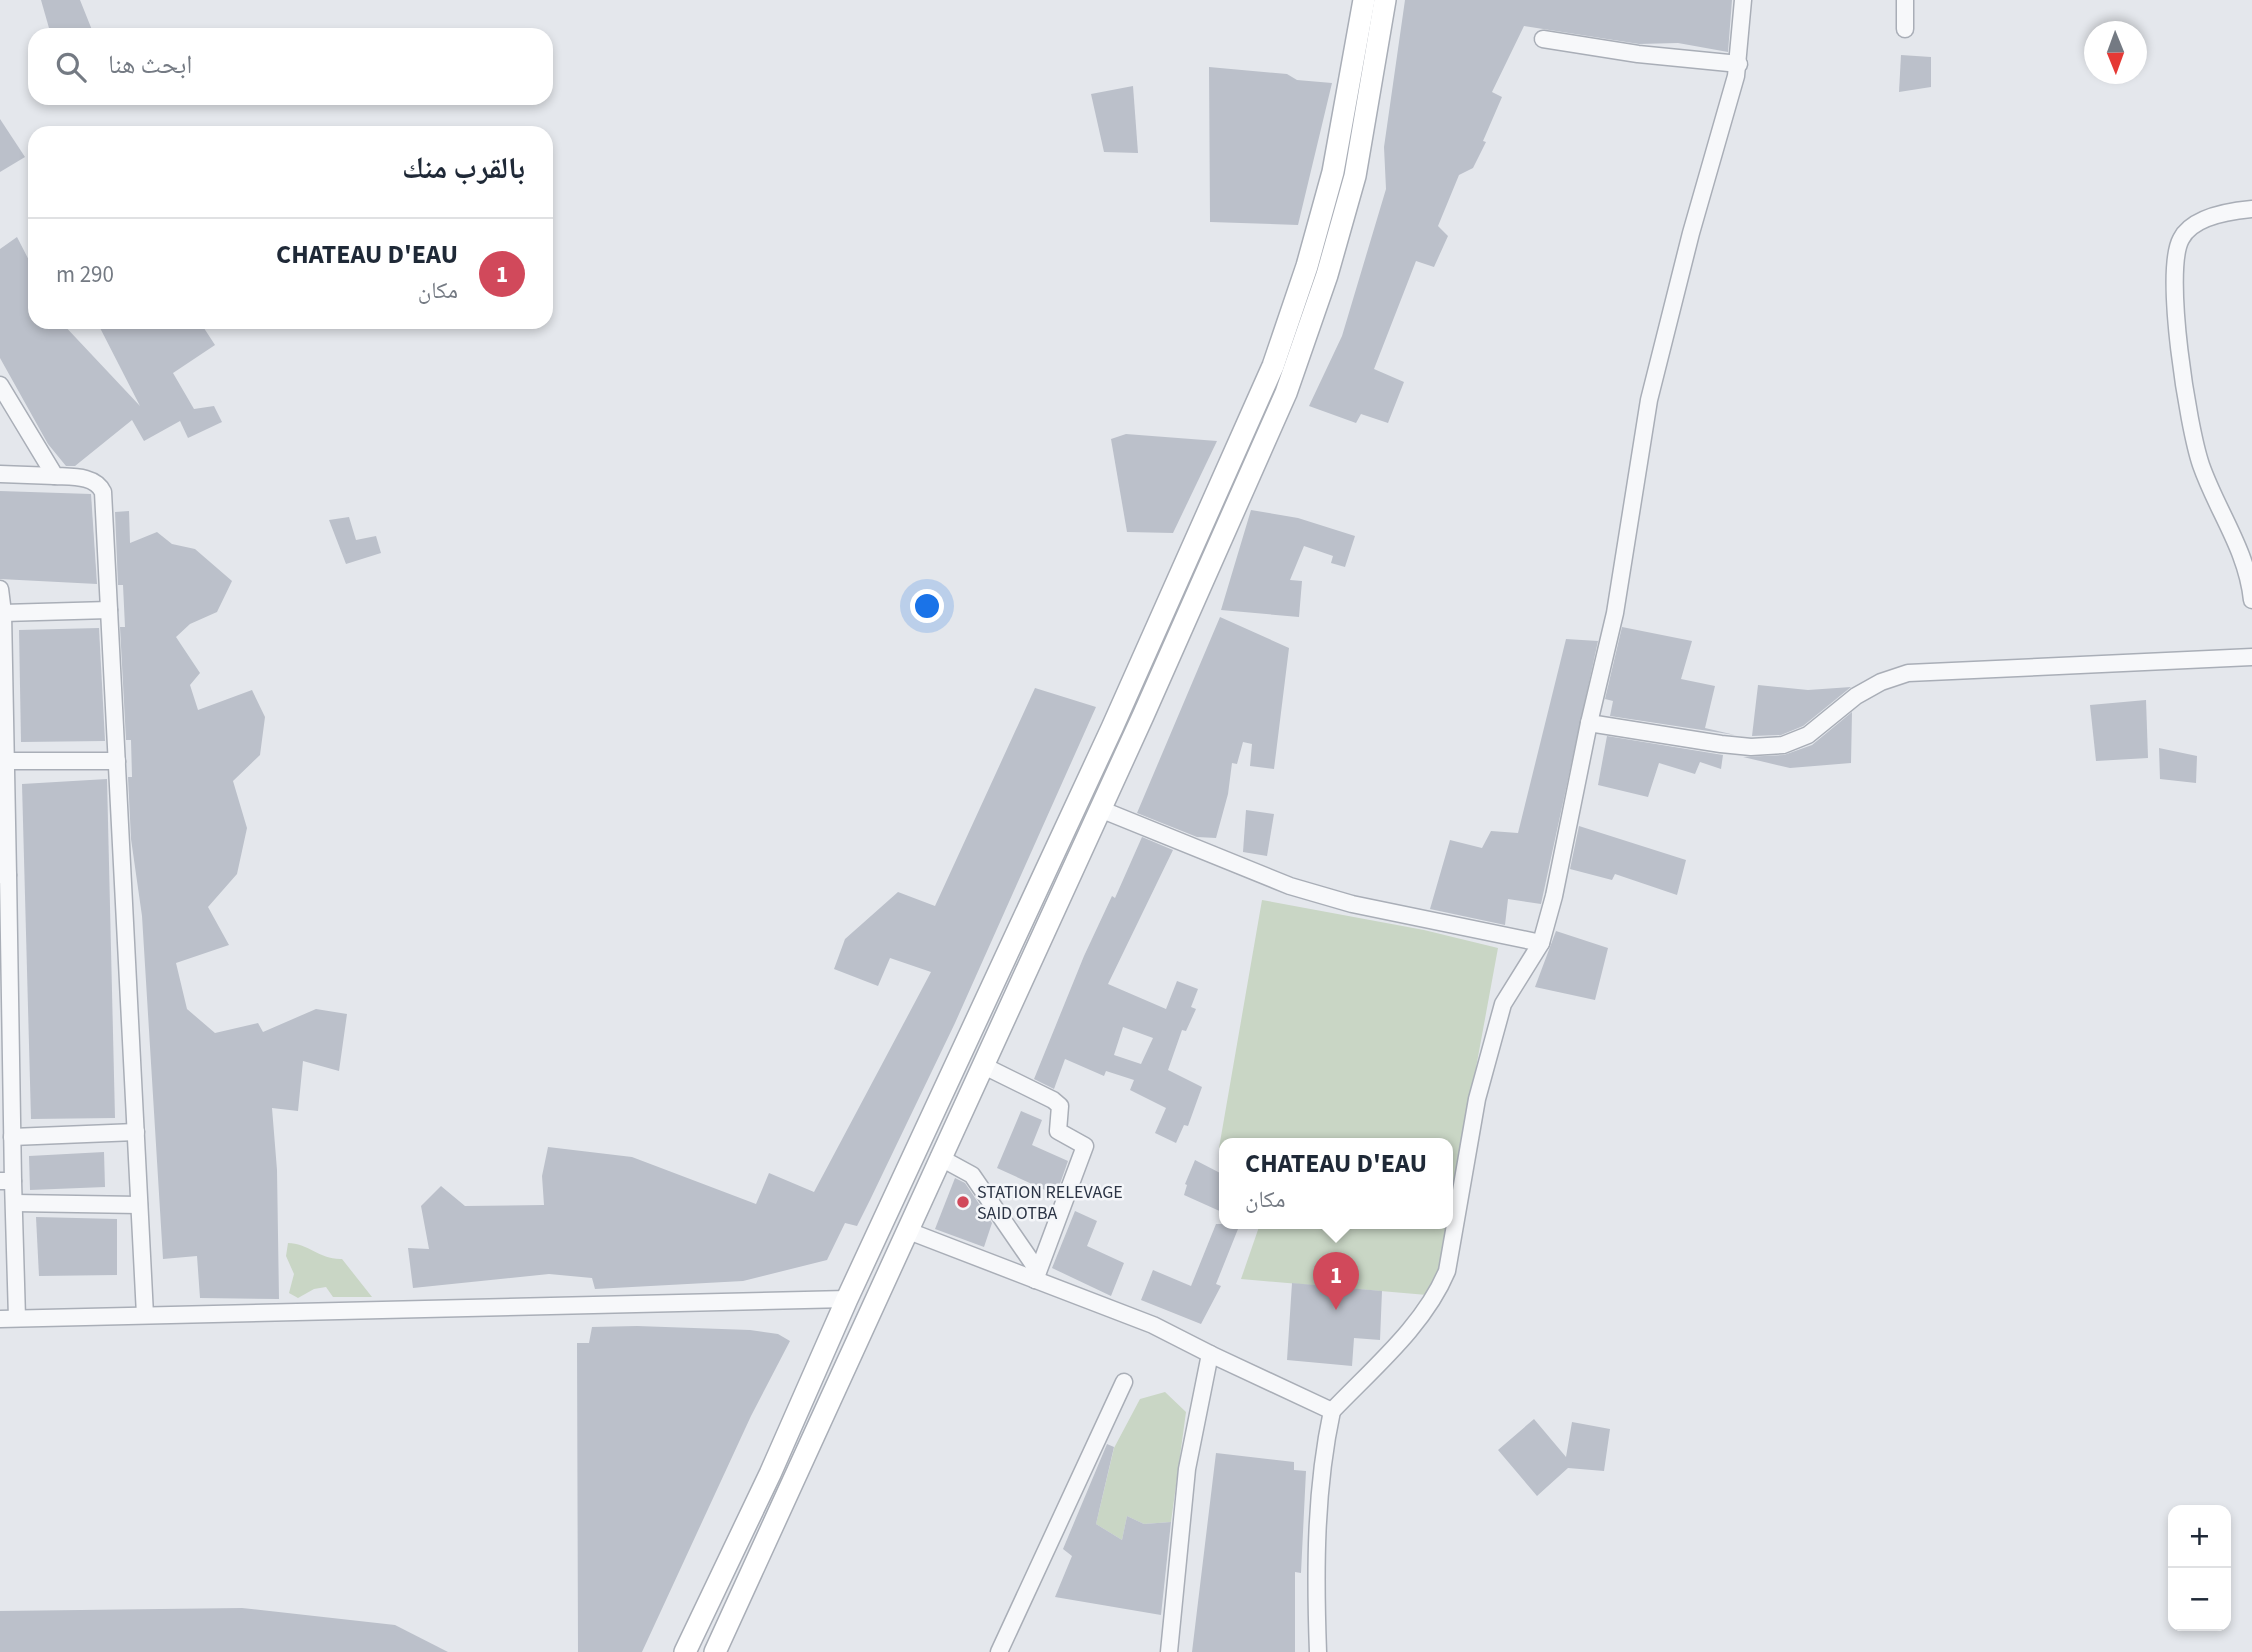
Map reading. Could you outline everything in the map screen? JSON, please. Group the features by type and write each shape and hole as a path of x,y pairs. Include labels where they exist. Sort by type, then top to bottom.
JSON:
{"main road":[{"path":"685,1652 770,1474 847,1299 1107,739 1273,366 1307,266 1333,173 1364,0"},
{"path":"715,1652 1100,809 1301,353 1355,176 1385,0"}],"street":[{"path":"1318,1652 1318,1507 1323,1450 1332,1410 1400,1339 1438,1292 1447,1271 1477,1099 1503,1004 1541,943 1554,896 1589,723 1615,613 1649,400 1691,233 1739,64 1743,0"},
{"path":"1905,0 1905,29"},
{"path":"1543,39 1638,54 1739,64"},
{"path":"2252,209 2230,211 2201,222 2181,237 2175,255 2174,282 2188,413 2196,448 2242,555 2252,600"},
{"path":"0,385 55,476"},
{"path":"0,474 88,479 102,487 145,1315"},
{"path":"0,589 3,613 6,761 4,875 12,1137 7,1181 15,1203 17,1318"},
{"path":"3,613 109,610"},
{"path":"1589,723 1721,744 1751,747 1783,745 1808,735 1856,696 1881,682 1908,673 2252,657"},
{"path":"6,761 117,761"},
{"path":"1100,809 1290,886 1352,904 1541,943"},
{"path":"982,1065 1053,1100 1061,1111 1058,1131 1085,1146 1036,1276"},
{"path":"12,1137 136,1132"},
{"path":"939,1157 972,1175 1036,1276"},
{"path":"15,1203 139,1205"},
{"path":"906,1230 1036,1276 1153,1325 1332,1410"},
{"path":"0,1319 847,1299"},
{"path":"1169,1652 1187,1469 1210,1354"},
{"path":"999,1652 1124,1382"}],"green space":[{"path":"1262,900 1424,930 1498,948 1453,1193 1453,1138 1221,1138"},
{"path":"1258,1229 1446,1229 1435,1288 1427,1295 1241,1279"},
{"path":"288,1243 327,1257 342,1259 372,1297 333,1297 326,1287 314,1289 298,1298 289,1293 294,1274 286,1256"},
{"path":"1165,1392 1186,1412 1171,1522 1144,1524 1127,1516 1122,1540 1096,1524 1114,1448 1140,1399"}],"building":[{"path":"41,0 80,0 91,28 49,28"},
{"path":"1405,0 1732,0 1728,52 1678,43 1639,44 1524,26 1492,92 1502,97 1483,141 1486,142 1473,168 1459,175 1438,226 1448,236 1434,267 1416,261 1374,369 1404,382 1388,423 1361,414 1356,423 1309,406 1342,336 1386,189 1384,147"},
{"path":"1901,55 1931,57 1931,87 1899,92"},
{"path":"1209,67 1287,74 1297,80 1332,83 1298,225 1210,222"},
{"path":"1133,86 1138,153 1104,152 1091,94"},
{"path":"0,119 25,157 0,172"},
{"path":"17,237 28,258 28,329 68,329 140,406 101,329 205,329 215,345 173,373 194,409 214,406 222,422 188,438 180,421 144,441 132,420 75,466 66,466 48,444 0,358 0,249"},
{"path":"1126,434 1217,441 1173,533 1127,532 1111,439"},
{"path":"0,491 91,494 97,584 0,579"},
{"path":"1251,510 1298,518 1355,536 1345,567 1331,563 1333,556 1304,546 1290,580 1302,581 1299,617 1221,610"},
{"path":"129,511 130,543 157,532 172,544 195,549 232,581 217,612 190,624 176,637 200,673 190,685 198,710 252,690 265,717 260,755 233,781 247,828 237,874 208,907 229,945 176,963 187,1009 215,1033 258,1023 263,1032 316,1009 347,1014 339,1071 303,1061 298,1111 272,1108 277,1170 279,1299 200,1298 197,1256 163,1259 142,916 131,839 128,777 132,777 131,740 126,740 120,627 125,627 123,585 118,585 115,512"},
{"path":"349,517 356,540 376,536 381,553 346,564 329,520"},
{"path":"1220,617 1289,648 1274,769 1250,766 1252,744 1243,742 1237,764 1232,763 1228,794 1216,838 1197,837 1137,813"},
{"path":"1622,627 1692,641 1681,679 1715,686 1705,728 1735,735 1610,716 1613,701 1605,699"},
{"path":"99,628 105,741 21,742 19,630"},
{"path":"1566,639 1598,641 1541,904 1508,899 1505,925 1430,909 1450,840 1482,848 1491,831 1518,833"},
{"path":"1758,685 1808,690 1851,687 1803,726 1781,735 1752,736"},
{"path":"1035,688 1096,707 955,1023 870,1200 857,1226 845,1223 827,1260 743,1281 595,1289 592,1278 549,1274 413,1288 408,1248 429,1249 421,1206 441,1186 465,1206 544,1205 542,1176 548,1147 632,1157 756,1204 769,1173 814,1192 931,972 890,958 878,986 834,969 845,939 898,892 935,906"},
{"path":"2146,700 2148,758 2096,761 2090,705"},
{"path":"1852,712 1851,763 1790,768 1743,757 1784,755 1812,745"},
{"path":"1607,736 1723,755 1721,769 1700,762 1695,774 1659,763 1648,797 1598,785"},
{"path":"2159,748 2197,756 2196,783 2160,779"},
{"path":"107,779 115,1118 31,1119 22,784"},
{"path":"1246,810 1274,814 1267,856 1243,852"},
{"path":"1579,826 1686,860 1677,895 1615,874 1612,880 1570,869"},
{"path":"1142,837 1173,850 1108,984 1166,1009 1177,981 1198,989 1191,1007 1196,1009 1186,1031 1182,1030 1168,1070 1202,1087 1188,1126 1184,1125 1176,1143 1155,1133 1166,1108 1130,1090 1134,1080 1106,1071 1104,1076 1065,1059 1054,1089 1034,1079 1084,956 1112,896 1115,898","holes":["1123,1027 1153,1038 1141,1064 1114,1055"]},
{"path":"1556,931 1608,948 1595,1000 1535,987"},
{"path":"1021,1111 1042,1120 1032,1145 1068,1161 1056,1195 997,1168"},
{"path":"104,1152 105,1187 30,1190 29,1156"},
{"path":"1195,1160 1219,1172 1219,1211 1184,1195 1185,1184"},
{"name":"STATION RELEVAGE SAID OTBA","path":"955,1178 965,1183 992,1223 984,1247 935,1229"},
{"path":"1075,1211 1097,1221 1087,1246 1124,1263 1111,1296 1052,1268"},
{"path":"36,1217 117,1219 117,1275 39,1276"},
{"path":"1216,1224 1219,1224 1219,1229 1238,1229 1216,1284 1221,1286 1201,1324 1141,1300 1153,1270 1191,1286"},
{"path":"1292,1283 1382,1291 1380,1340 1354,1338 1352,1366 1287,1360"},
{"path":"592,1327 750,1330 778,1334 790,1341 751,1416 642,1652 578,1652 577,1343 589,1343"},
{"path":"1534,1419 1566,1457 1572,1422 1610,1429 1604,1471 1568,1468 1537,1496 1498,1450"},
{"path":"1107,1444 1114,1447 1096,1524 1122,1540 1127,1516 1144,1524 1171,1522 1161,1615 1055,1597 1072,1556 1063,1549"},
{"path":"1216,1453 1294,1462 1294,1470 1306,1471 1301,1573 1295,1572 1295,1652 1192,1652"},
{"path":"242,1608 395,1625 448,1652 0,1652 0,1611"}],"place":[{"name":"STATION RELEVAGE SAID OTBA","path":"963,1202"},
{"name":"CHATEAU D'EAU","path":"1336,1310"}]}
